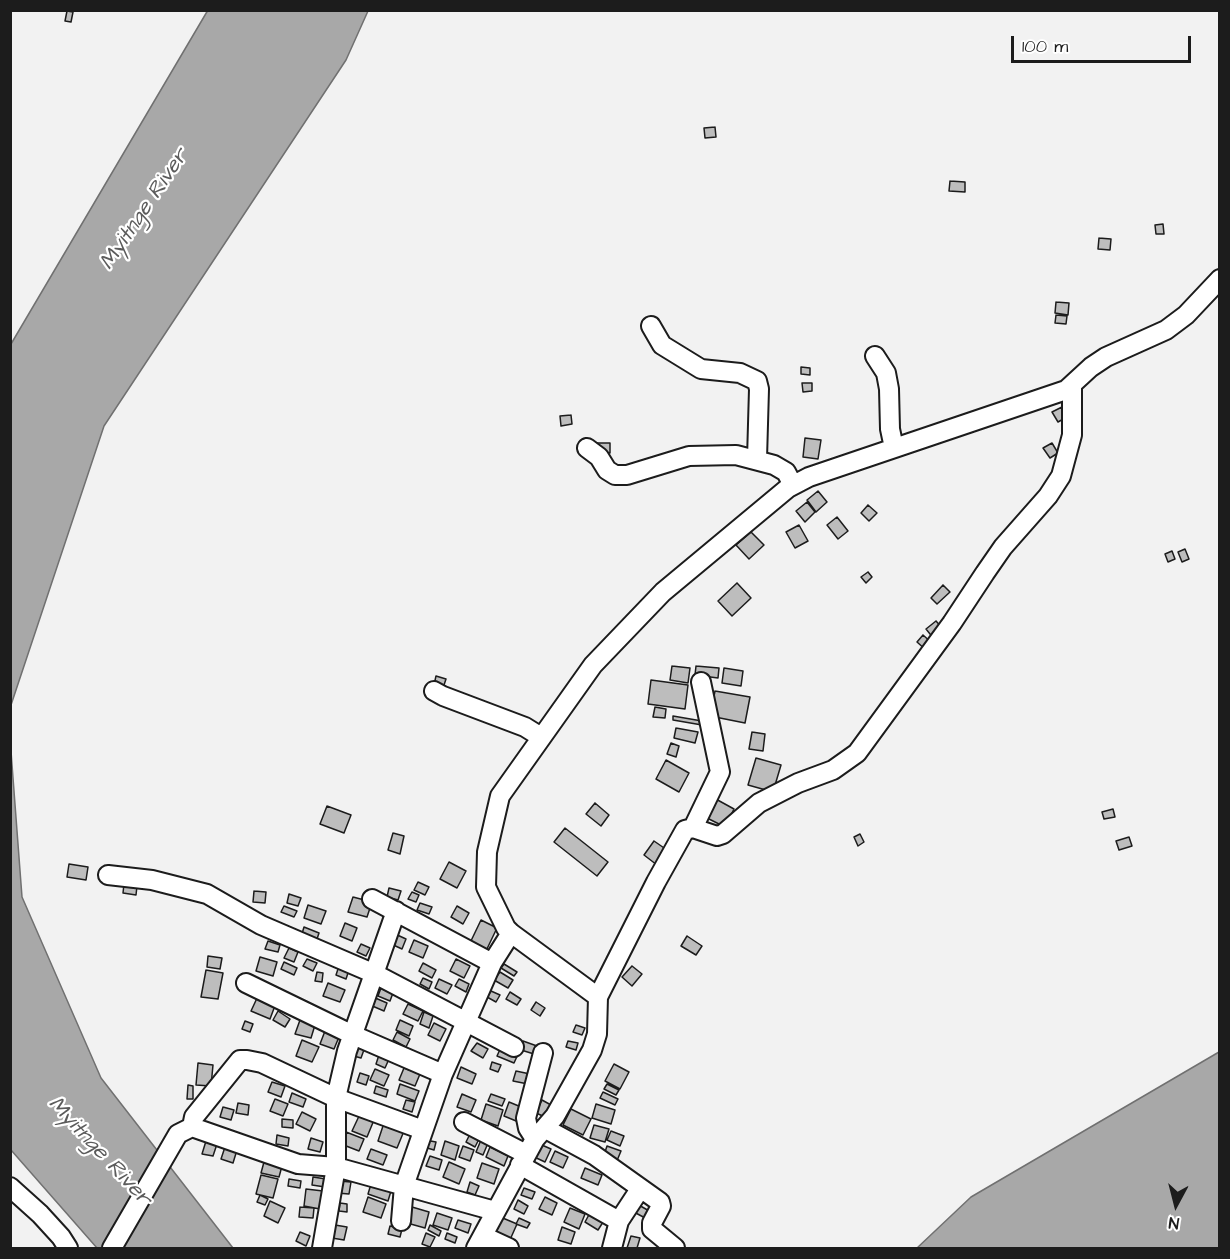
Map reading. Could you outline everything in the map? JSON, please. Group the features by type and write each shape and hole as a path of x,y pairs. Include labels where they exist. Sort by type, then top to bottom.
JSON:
{"street":[{"path":"598,997 511,933 506,928 486,887 487,852 500,796 594,665 663,592 745,522 793,485 808,477 1066,390 1091,367 1106,357 1166,330 1186,315 1220,279"},
{"path":"651,326 662,345 701,369 740,372 757,381 759,389 757,459"},
{"path":"875,357 886,373 889,389 890,429 894,448"},
{"path":"509,1248 480,1242 532,1147 592,1050 597,1034 598,997 680,837 686,830 693,828 717,836 723,834 759,803 798,783 833,770 857,753 952,623 1004,547 1048,496 1061,476 1072,435 1072,385"},
{"path":"587,448 599,456 607,470 615,475 627,475 689,456 736,455 774,465 786,472 793,485"},
{"path":"693,828 720,772 701,682"},
{"path":"434,691 525,727 541,737"},
{"path":"108,875 152,880 197,890 261,925 375,974 514,1047"},
{"path":"372,899 492,963"},
{"path":"322,1248 336,1167 336,1098 353,1035 396,911"},
{"path":"401,1221 404,1186 443,1074 492,963 511,933"},
{"path":"246,983 353,1035 443,1074"},
{"path":"543,1053 526,1118 532,1147 619,1221"},
{"path":"112,1248 185,1131 240,1060 255,1060 336,1098 423,1130"},
{"path":"464,1122 532,1147 594,1155 660,1202 661,1206 652,1223 652,1229 675,1248"},
{"path":"185,1131 298,1164 336,1167 495,1211"},
{"path":"10,1187 40,1214 68,1248"},
{"path":"612,1248 619,1221 640,1189"}],"water":[{"name":"Myitnge River","path":"208,10 368,11 346,60 104,426 11,705 11,344"},
{"name":"Myitnge River","path":"10,738 22,897 101,1078 233,1248 97,1248 11,1150"},
{"path":"1219,1052 1219,1248 917,1248 971,1197"}],"building":[{"path":"67,11 73,12 71,22 65,21"},
{"path":"715,127 716,137 705,138 704,128"},
{"path":"950,181 965,182 965,192 949,191"},
{"path":"1163,224 1164,234 1156,234 1155,225"},
{"path":"1099,238 1111,239 1110,250 1098,249"},
{"path":"1056,302 1069,303 1068,315 1055,313"},
{"path":"1056,315 1067,316 1066,324 1055,323"},
{"path":"801,367 810,368 810,375 801,374"},
{"path":"802,383 812,383 812,391 803,392"},
{"path":"1062,407 1067,417 1058,422 1052,412"},
{"path":"571,415 572,424 561,426 560,416"},
{"path":"805,438 821,440 818,459 803,457"},
{"path":"597,443 610,443 610,453 597,453"},
{"path":"1052,443 1058,453 1050,458 1043,448"},
{"path":"818,491 827,502 816,512 807,500"},
{"path":"807,502 815,512 805,522 796,511"},
{"path":"868,505 877,513 869,521 861,513"},
{"path":"837,517 848,531 838,539 827,525"},
{"path":"799,525 808,541 795,548 786,532"},
{"path":"751,532 764,545 749,559 736,545"},
{"path":"1185,549 1189,559 1182,562 1178,552"},
{"path":"1172,551 1175,559 1168,562 1165,554"},
{"path":"868,572 872,577 866,583 861,577"},
{"path":"737,583 751,598 732,616 718,601"},
{"path":"943,585 950,592 937,604 931,598"},
{"path":"936,621 944,630 934,639 926,629"},
{"path":"923,635 932,643 926,650 917,642"},
{"path":"672,666 690,668 688,683 670,680"},
{"path":"696,666 719,668 718,678 695,675"},
{"path":"724,668 743,671 741,686 722,683"},
{"path":"436,676 446,679 443,688 434,685"},
{"path":"651,680 688,685 685,709 648,704"},
{"path":"715,691 750,697 745,723 710,716"},
{"path":"655,707 666,709 665,718 653,717"},
{"path":"673,716 702,721 702,725 673,720"},
{"path":"676,728 698,732 695,743 674,738"},
{"path":"752,732 765,734 763,751 749,749"},
{"path":"671,743 679,746 676,757 667,754"},
{"path":"756,758 781,765 773,792 748,785"},
{"path":"666,760 689,773 679,792 656,779"},
{"path":"714,798 734,809 725,827 705,817"},
{"path":"595,803 609,815 601,826 586,814"},
{"path":"327,806 351,815 344,833 320,824"},
{"path":"1113,809 1115,817 1104,819 1102,812"},
{"path":"565,828 608,862 597,876 554,842"},
{"path":"393,833 404,836 400,854 388,850"},
{"path":"860,834 864,842 858,846 854,837"},
{"path":"1129,837 1132,846 1119,850 1116,841"},
{"path":"654,841 667,850 657,865 644,855"},
{"path":"449,862 466,871 457,888 440,879"},
{"path":"69,864 88,867 86,880 67,877"},
{"path":"418,882 429,887 425,895 414,890"},
{"path":"124,884 137,886 136,895 123,893"},
{"path":"389,888 401,891 398,900 387,897"},
{"path":"254,891 266,892 265,903 253,902"},
{"path":"412,892 419,895 416,902 408,899"},
{"path":"289,894 301,898 298,906 287,903"},
{"path":"353,897 372,902 367,917 348,912"},
{"path":"420,903 432,907 429,914 417,910"},
{"path":"308,905 326,911 321,924 304,918"},
{"path":"284,906 297,911 294,917 281,912"},
{"path":"457,906 469,913 463,924 451,917"},
{"path":"481,920 497,928 485,953 469,945"},
{"path":"345,923 357,928 352,941 340,936"},
{"path":"304,927 319,933 316,942 301,937"},
{"path":"393,933 406,939 402,949 389,943"},
{"path":"687,936 702,946 696,955 681,946"},
{"path":"414,940 428,946 423,958 409,952"},
{"path":"268,941 280,945 278,952 265,949"},
{"path":"361,944 370,948 366,956 357,952"},
{"path":"289,948 298,952 294,962 284,958"},
{"path":"208,956 222,958 220,969 207,967"},
{"path":"260,957 277,962 273,976 256,971"},
{"path":"307,959 317,963 313,971 303,966"},
{"path":"456,959 470,966 464,978 450,971"},
{"path":"284,962 297,968 294,975 281,969"},
{"path":"423,963 436,970 432,978 419,971"},
{"path":"504,964 517,972 514,976 501,968"},
{"path":"339,966 349,970 346,979 336,975"},
{"path":"632,966 642,974 632,986 622,977"},
{"path":"206,970 223,973 218,999 201,997"},
{"path":"317,972 323,973 322,982 315,981"},
{"path":"500,972 513,980 508,988 494,980"},
{"path":"423,978 432,982 429,989 420,984"},
{"path":"439,979 452,985 447,994 435,988"},
{"path":"459,979 469,984 466,992 455,986"},
{"path":"328,983 345,990 340,1002 323,996"},
{"path":"381,988 393,993 390,1001 378,996"},
{"path":"491,991 500,995 496,1002 487,997"},
{"path":"510,992 521,999 517,1005 506,999"},
{"path":"258,996 276,1003 270,1019 251,1011"},
{"path":"373,997 387,1003 384,1011 370,1005"},
{"path":"536,1002 545,1008 540,1016 531,1010"},
{"path":"408,1004 423,1011 418,1021 403,1014"},
{"path":"278,1011 290,1019 285,1027 273,1020"},
{"path":"424,1012 433,1016 429,1028 420,1024"},
{"path":"300,1020 315,1025 311,1038 295,1034"},
{"path":"400,1020 413,1026 409,1036 396,1030"},
{"path":"245,1021 253,1024 250,1032 242,1029"},
{"path":"434,1023 446,1029 440,1041 428,1035"},
{"path":"576,1025 585,1028 582,1035 573,1032"},
{"path":"325,1031 339,1037 334,1049 320,1044"},
{"path":"397,1032 410,1039 406,1047 393,1040"},
{"path":"302,1040 319,1047 312,1062 296,1056"},
{"path":"523,1041 537,1046 534,1054 521,1050"},
{"path":"568,1041 578,1043 576,1050 566,1047"},
{"path":"355,1043 365,1047 361,1058 350,1055"},
{"path":"477,1043 488,1049 483,1058 471,1051"},
{"path":"502,1045 519,1052 514,1063 497,1056"},
{"path":"379,1055 389,1059 385,1068 376,1064"},
{"path":"492,1062 501,1065 498,1072 490,1069"},
{"path":"198,1063 213,1065 211,1086 196,1085"},
{"path":"614,1064 629,1072 620,1089 605,1081"},
{"path":"461,1067 476,1074 472,1084 457,1078"},
{"path":"404,1068 420,1074 415,1086 399,1080"},
{"path":"375,1069 389,1075 384,1086 370,1080"},
{"path":"516,1071 530,1074 528,1084 513,1081"},
{"path":"360,1073 369,1076 366,1085 357,1082"},
{"path":"272,1082 285,1086 281,1097 268,1092"},
{"path":"400,1084 419,1091 415,1101 397,1094"},
{"path":"607,1084 619,1090 616,1095 604,1089"},
{"path":"188,1085 193,1086 193,1099 187,1099"},
{"path":"376,1086 388,1090 386,1097 374,1093"},
{"path":"603,1092 618,1099 615,1105 600,1098"},
{"path":"292,1093 306,1099 303,1107 289,1102"},
{"path":"462,1094 476,1100 471,1112 457,1107"},
{"path":"491,1094 505,1099 502,1106 488,1101"},
{"path":"275,1099 288,1104 283,1116 270,1111"},
{"path":"406,1100 415,1102 412,1112 403,1109"},
{"path":"542,1100 551,1105 545,1117 536,1113"},
{"path":"509,1102 526,1109 521,1123 504,1116"},
{"path":"238,1103 249,1105 248,1115 236,1113"},
{"path":"486,1104 503,1110 498,1126 481,1120"},
{"path":"596,1104 615,1110 611,1124 592,1118"},
{"path":"223,1107 234,1110 231,1120 220,1117"},
{"path":"571,1109 591,1119 583,1135 563,1125"},
{"path":"302,1112 316,1119 310,1131 296,1124"},
{"path":"360,1114 374,1120 367,1137 352,1131"},
{"path":"282,1119 293,1120 293,1128 282,1127"},
{"path":"384,1123 404,1131 397,1148 378,1141"},
{"path":"594,1125 609,1129 605,1142 590,1138"},
{"path":"611,1131 624,1136 620,1146 607,1140"},
{"path":"346,1132 364,1139 359,1151 341,1144"},
{"path":"471,1132 480,1137 475,1147 466,1142"},
{"path":"277,1135 289,1138 288,1146 276,1144"},
{"path":"311,1138 323,1142 320,1152 308,1149"},
{"path":"425,1140 436,1142 434,1150 424,1147"},
{"path":"481,1140 488,1143 483,1155 476,1152"},
{"path":"206,1141 217,1144 213,1156 202,1154"},
{"path":"445,1141 459,1146 455,1160 441,1155"},
{"path":"535,1142 551,1149 545,1162 530,1155"},
{"path":"463,1146 474,1150 470,1161 459,1157"},
{"path":"607,1146 621,1151 616,1163 603,1158"},
{"path":"225,1147 237,1150 233,1163 221,1159"},
{"path":"490,1147 508,1156 504,1166 486,1157"},
{"path":"371,1149 387,1155 383,1165 367,1159"},
{"path":"555,1151 568,1157 563,1168 550,1162"},
{"path":"430,1156 442,1160 439,1170 426,1166"},
{"path":"264,1162 282,1166 279,1177 261,1173"},
{"path":"449,1162 465,1169 459,1184 443,1177"},
{"path":"482,1163 499,1169 494,1184 477,1178"},
{"path":"585,1168 602,1175 598,1185 581,1178"},
{"path":"261,1175 278,1179 273,1198 256,1194"},
{"path":"313,1177 326,1179 325,1187 312,1185"},
{"path":"289,1179 301,1181 300,1188 288,1186"},
{"path":"339,1181 351,1182 349,1194 337,1193"},
{"path":"470,1182 479,1186 475,1195 467,1192"},
{"path":"371,1184 391,1191 388,1201 368,1194"},
{"path":"524,1188 535,1192 532,1199 521,1195"},
{"path":"306,1189 323,1191 320,1209 304,1206"},
{"path":"260,1195 268,1199 265,1205 257,1202"},
{"path":"368,1197 386,1204 381,1218 363,1212"},
{"path":"545,1197 557,1203 552,1215 539,1209"},
{"path":"518,1200 528,1206 524,1214 514,1209"},
{"path":"270,1201 285,1208 278,1223 264,1216"},
{"path":"340,1203 347,1204 347,1212 339,1211"},
{"path":"637,1204 651,1212 647,1219 632,1211"},
{"path":"300,1207 314,1208 313,1218 299,1217"},
{"path":"412,1207 429,1212 425,1228 407,1223"},
{"path":"570,1208 585,1214 579,1229 564,1222"},
{"path":"591,1211 605,1219 598,1230 585,1222"},
{"path":"437,1213 452,1218 448,1230 433,1225"},
{"path":"498,1216 517,1224 509,1242 489,1234"},
{"path":"519,1218 530,1223 527,1228 516,1224"},
{"path":"458,1220 471,1224 468,1233 455,1228"},
{"path":"335,1225 347,1227 344,1240 332,1238"},
{"path":"430,1225 441,1231 439,1236 428,1230"},
{"path":"390,1226 402,1229 400,1237 388,1234"},
{"path":"562,1227 575,1232 571,1244 558,1240"},
{"path":"300,1232 310,1236 306,1246 296,1241"},
{"path":"426,1233 435,1237 430,1247 422,1244"},
{"path":"447,1233 457,1237 455,1243 445,1239"},
{"path":"631,1236 640,1238 637,1248 627,1248"}]}
